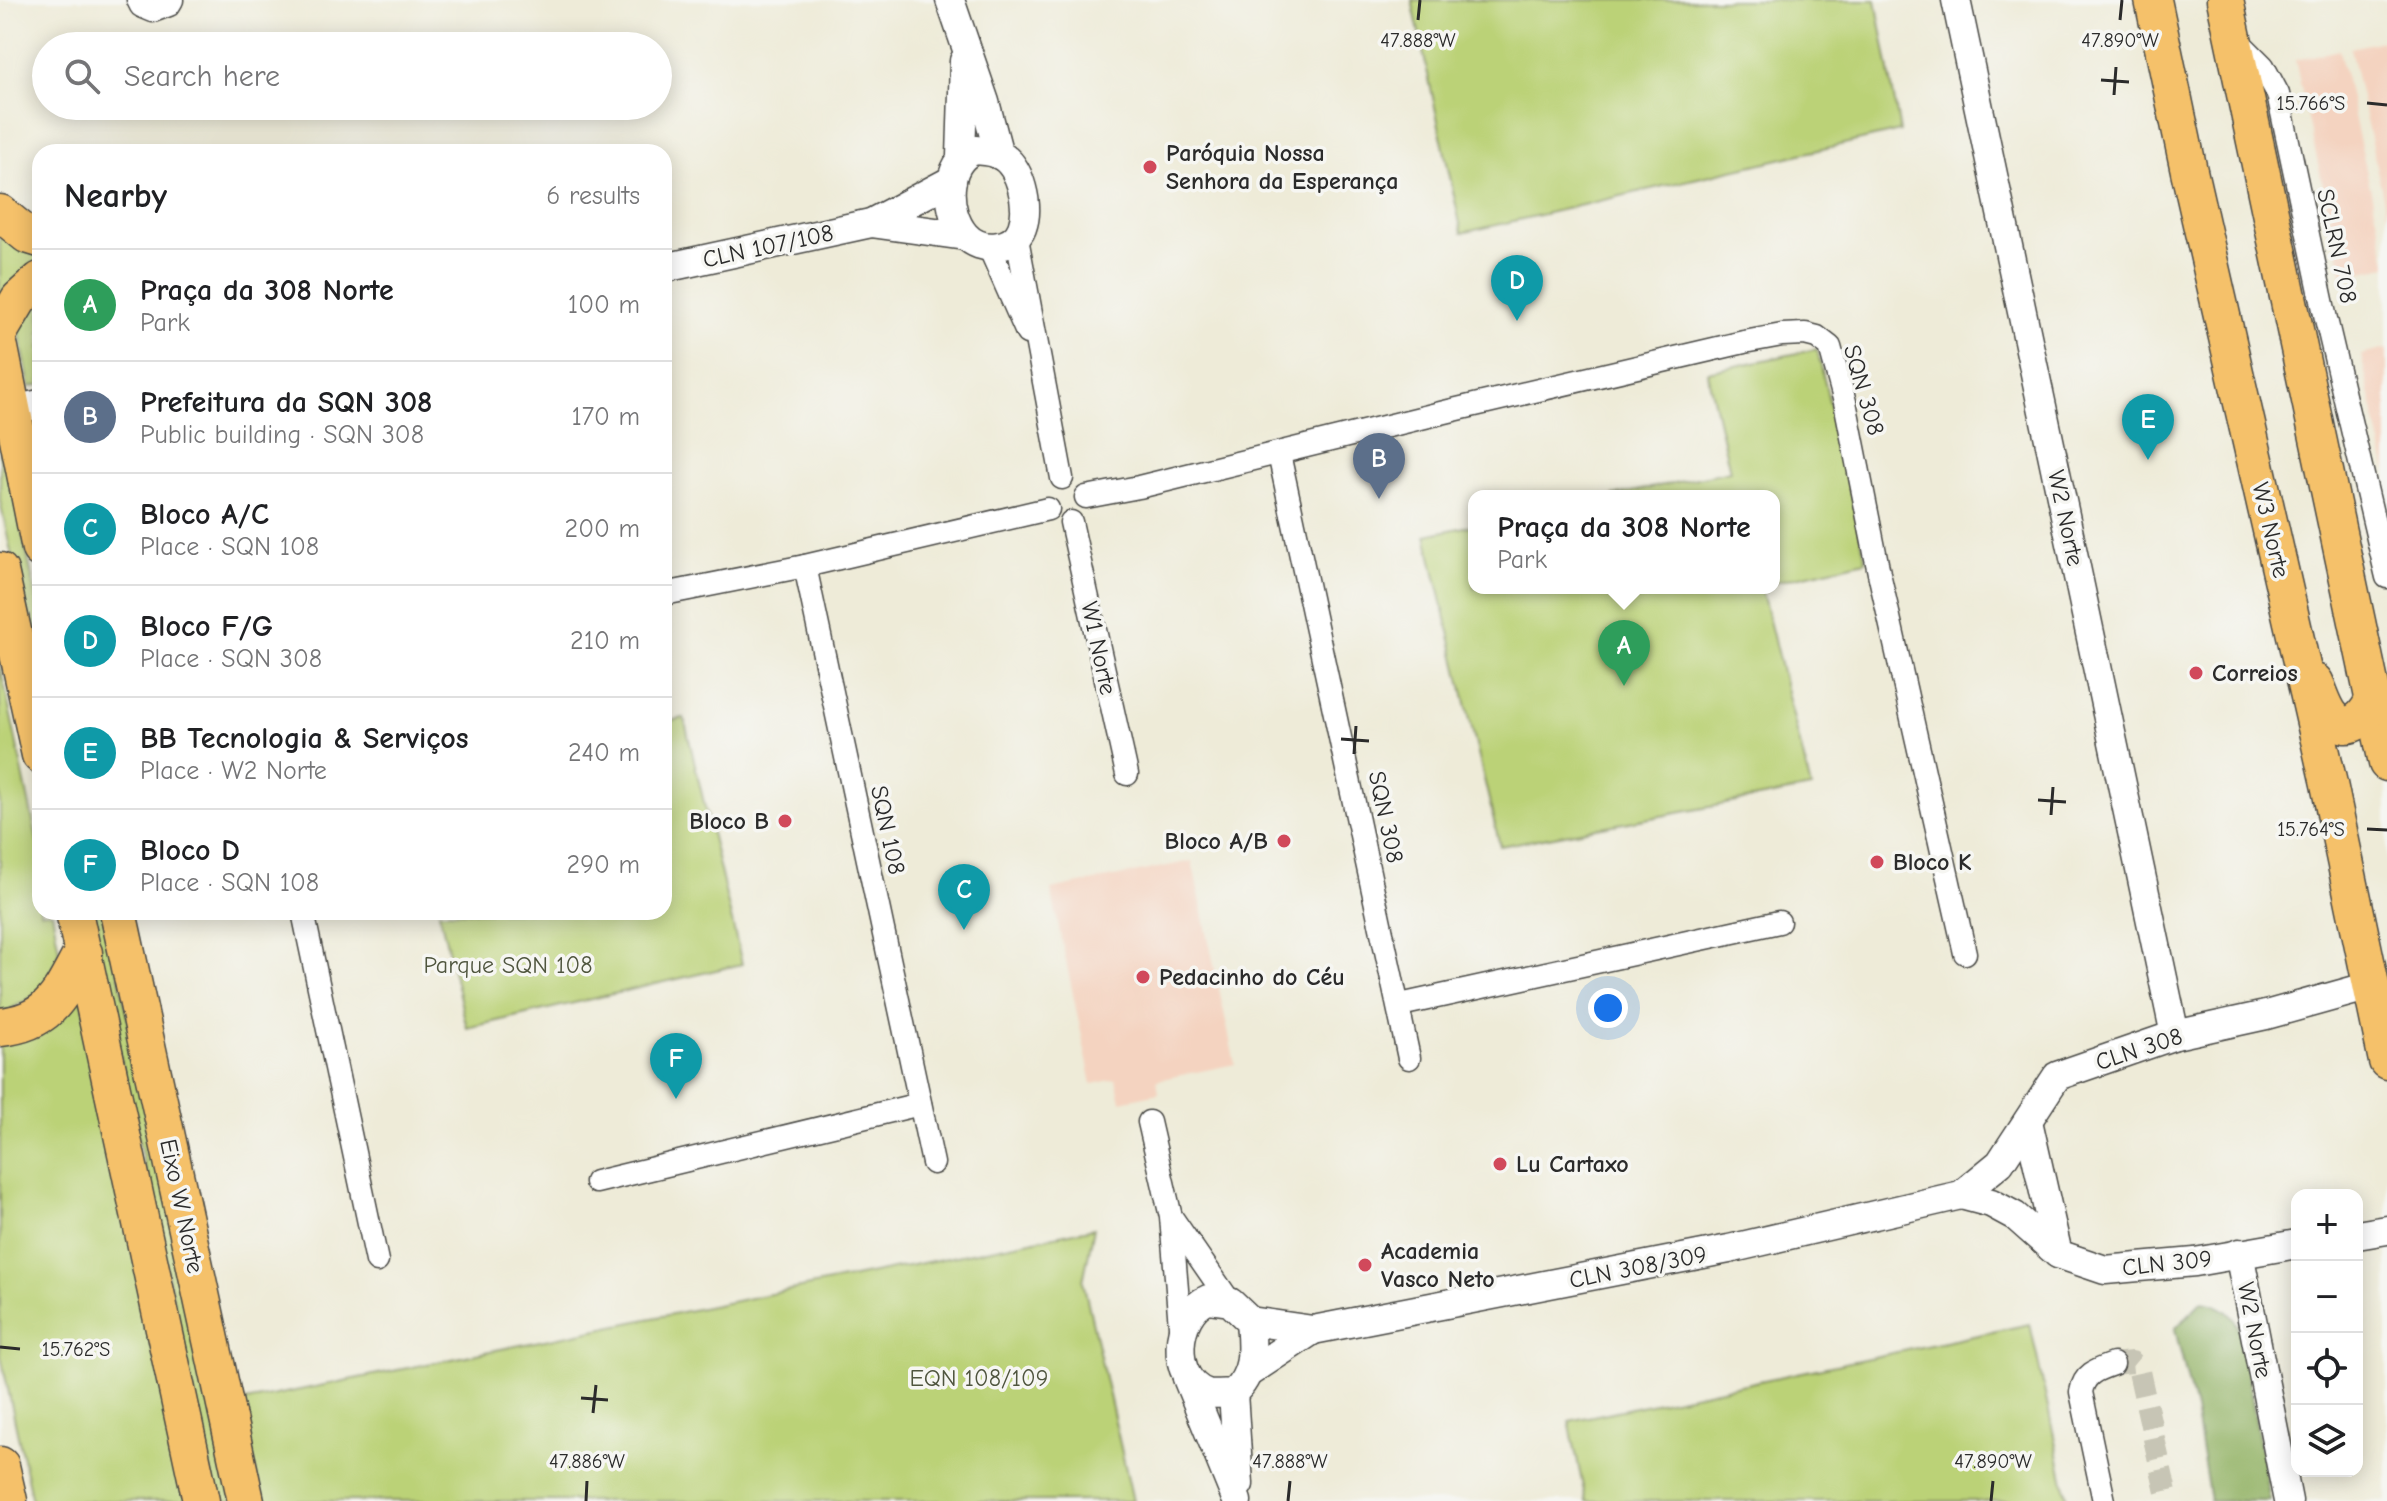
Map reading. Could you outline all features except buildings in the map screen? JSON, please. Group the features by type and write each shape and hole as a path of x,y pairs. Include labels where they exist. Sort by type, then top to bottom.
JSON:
{"highway":[{"path":"0,1027 30,1021 57,1002 83,953"},
{"path":"0,1466 8,1501"}],"main road":[{"name":"W3 Norte","path":"2153,0 2329,784 2387,1061"},
{"path":"2228,16 2387,763"},
{"path":"0,213 32,237"},
{"path":"0,331 19,299 32,287"},
{"path":"0,348 32,480"},
{"path":"0,571 32,718"},
{"path":"2296,640 2332,718 2347,723 2362,719 2374,697"},
{"path":"2329,784 2333,768 2340,761 2360,756 2373,759 2387,778"},
{"name":"Eixo W Norte","path":"76,920 201,1501"},
{"name":"Eixo W Norte","path":"120,920 246,1501"}],"street":[{"path":"138,0 141,6 153,11 169,5 172,0"},
{"path":"950,0 985,102 999,155 1014,170 1025,204 1023,226 1017,238 1004,246 977,241"},
{"name":"W2 Norte","path":"1956,0 2175,1035"},
{"name":"SCLRN 708","path":"2228,16 2263,66 2278,94 2387,577"},
{"path":"965,44 951,198 1039,360"},
{"path":"956,169 975,150 999,155"},
{"name":"CLN 107/108","path":"672,266 871,223 956,169"},
{"name":"CLN 107/108","path":"871,223 977,241"},
{"path":"1017,238 1062,478"},
{"name":"SQN 308","path":"1086,497 1139,487 1744,342 1782,335 1817,337 1830,347 1845,402 1879,573 1965,953"},
{"name":"SQN 308","path":"1279,454 1409,1058"},
{"path":"1062,478 1084,487 1086,497 1080,517 1071,522 1052,516 1046,498 1052,483 1062,478"},
{"path":"672,592 805,566 1048,509"},
{"name":"W1 Norte","path":"1071,522 1127,774"},
{"name":"SQN 108","path":"805,566 933,1163"},
{"path":"305,920 377,1261"},
{"path":"1400,1005 1779,922"},
{"name":"CLN 308","path":"1961,1195 2000,1163 2057,1076 2175,1035 2266,1015 2370,986"},
{"path":"596,1182 920,1104"},
{"path":"2028,1121 2058,1254"},
{"path":"1149,1122 1171,1217 1184,1370 1238,1501"},
{"name":"CLN 309","path":"1961,1195 1991,1203 2015,1216 2058,1254 2105,1270 2195,1262 2291,1245"},
{"name":"CLN 308/309","path":"1240,1312 1313,1330 1729,1249 1961,1195"},
{"path":"1171,1217 1240,1312 1252,1358 1241,1383 1238,1501"},
{"path":"2363,1234 2387,1230"},
{"name":"W2 Norte","path":"2239,1253 2288,1501"},
{"path":"1181,1339 1188,1314 1198,1303 1208,1299 1240,1312"},
{"name":"CLN 308/309","path":"1241,1383 1313,1330"},
{"path":"2104,1501 2081,1392 2089,1374 2113,1364"},
{"path":"1184,1370 1194,1384 1208,1393 1241,1383"}],"shaded area":[{"path":"2387,40 2387,215 2350,48"},
{"path":"2339,50 2387,262 2387,266 2343,275 2295,60"},
{"path":"2387,349 2387,472 2361,355"},
{"name":"Pedacinho do Céu","path":"1192,861 1235,1064 1157,1080 1159,1093 1121,1101 1116,1079 1092,1084 1051,890"}],"green space":[{"path":"1412,0 1876,0 1900,131 1462,233"},
{"path":"0,231 32,246 32,279 0,306"},
{"path":"32,305 32,387 30,387 19,330"},
{"path":"1817,349 1866,561 1780,581 1780,490 1641,490 1730,471 1707,372"},
{"path":"0,429 32,577 32,649 0,501"},
{"path":"1468,526 1468,594 1762,594 1811,788 1500,846 1426,535"},
{"path":"0,664 32,816 32,920 53,920 59,950 47,989 0,1015"},
{"name":"Parque SQN 108","path":"684,718 742,964 467,1028 441,920 672,920 672,720"},
{"path":"91,920 107,920 233,1501 217,1501"},
{"path":"78,981 193,1501 32,1501 0,1352 0,1042"},
{"name":"EQN 108/109","path":"1094,1228 1083,1281 1133,1501 262,1501 241,1402"},
{"path":"2201,1302 2222,1308 2239,1329 2270,1501 2210,1501 2195,1410 2175,1329"},
{"path":"2030,1324 2068,1501 1586,1501 1569,1421"}],"tunnel":[{"path":"2113,1364 2132,1362 2138,1367 2168,1501"}],"place":[{"name":"Paróquia Nossa Senhora da Esperança","path":"1150,167"},
{"name":"Bloco F/G","path":"1517,321"},
{"name":"BB Tecnologia & Serviços","path":"2148,460"},
{"name":"Prefeitura da SQN 308","path":"1379,499"},
{"name":"Correios","path":"2196,673"},
{"name":"Praça da 308 Norte","path":"1624,686"},
{"name":"Bloco B","path":"785,821"},
{"name":"Bloco A/B","path":"1284,841"},
{"name":"Bloco K","path":"1877,862"},
{"name":"Bloco A/C","path":"964,930"},
{"name":"Pedacinho do Céu","path":"1143,977"},
{"name":"Bloco D","path":"676,1099"},
{"name":"Lu Cartaxo","path":"1500,1164"},
{"name":"Academia Vasco Neto","path":"1365,1265"}]}
